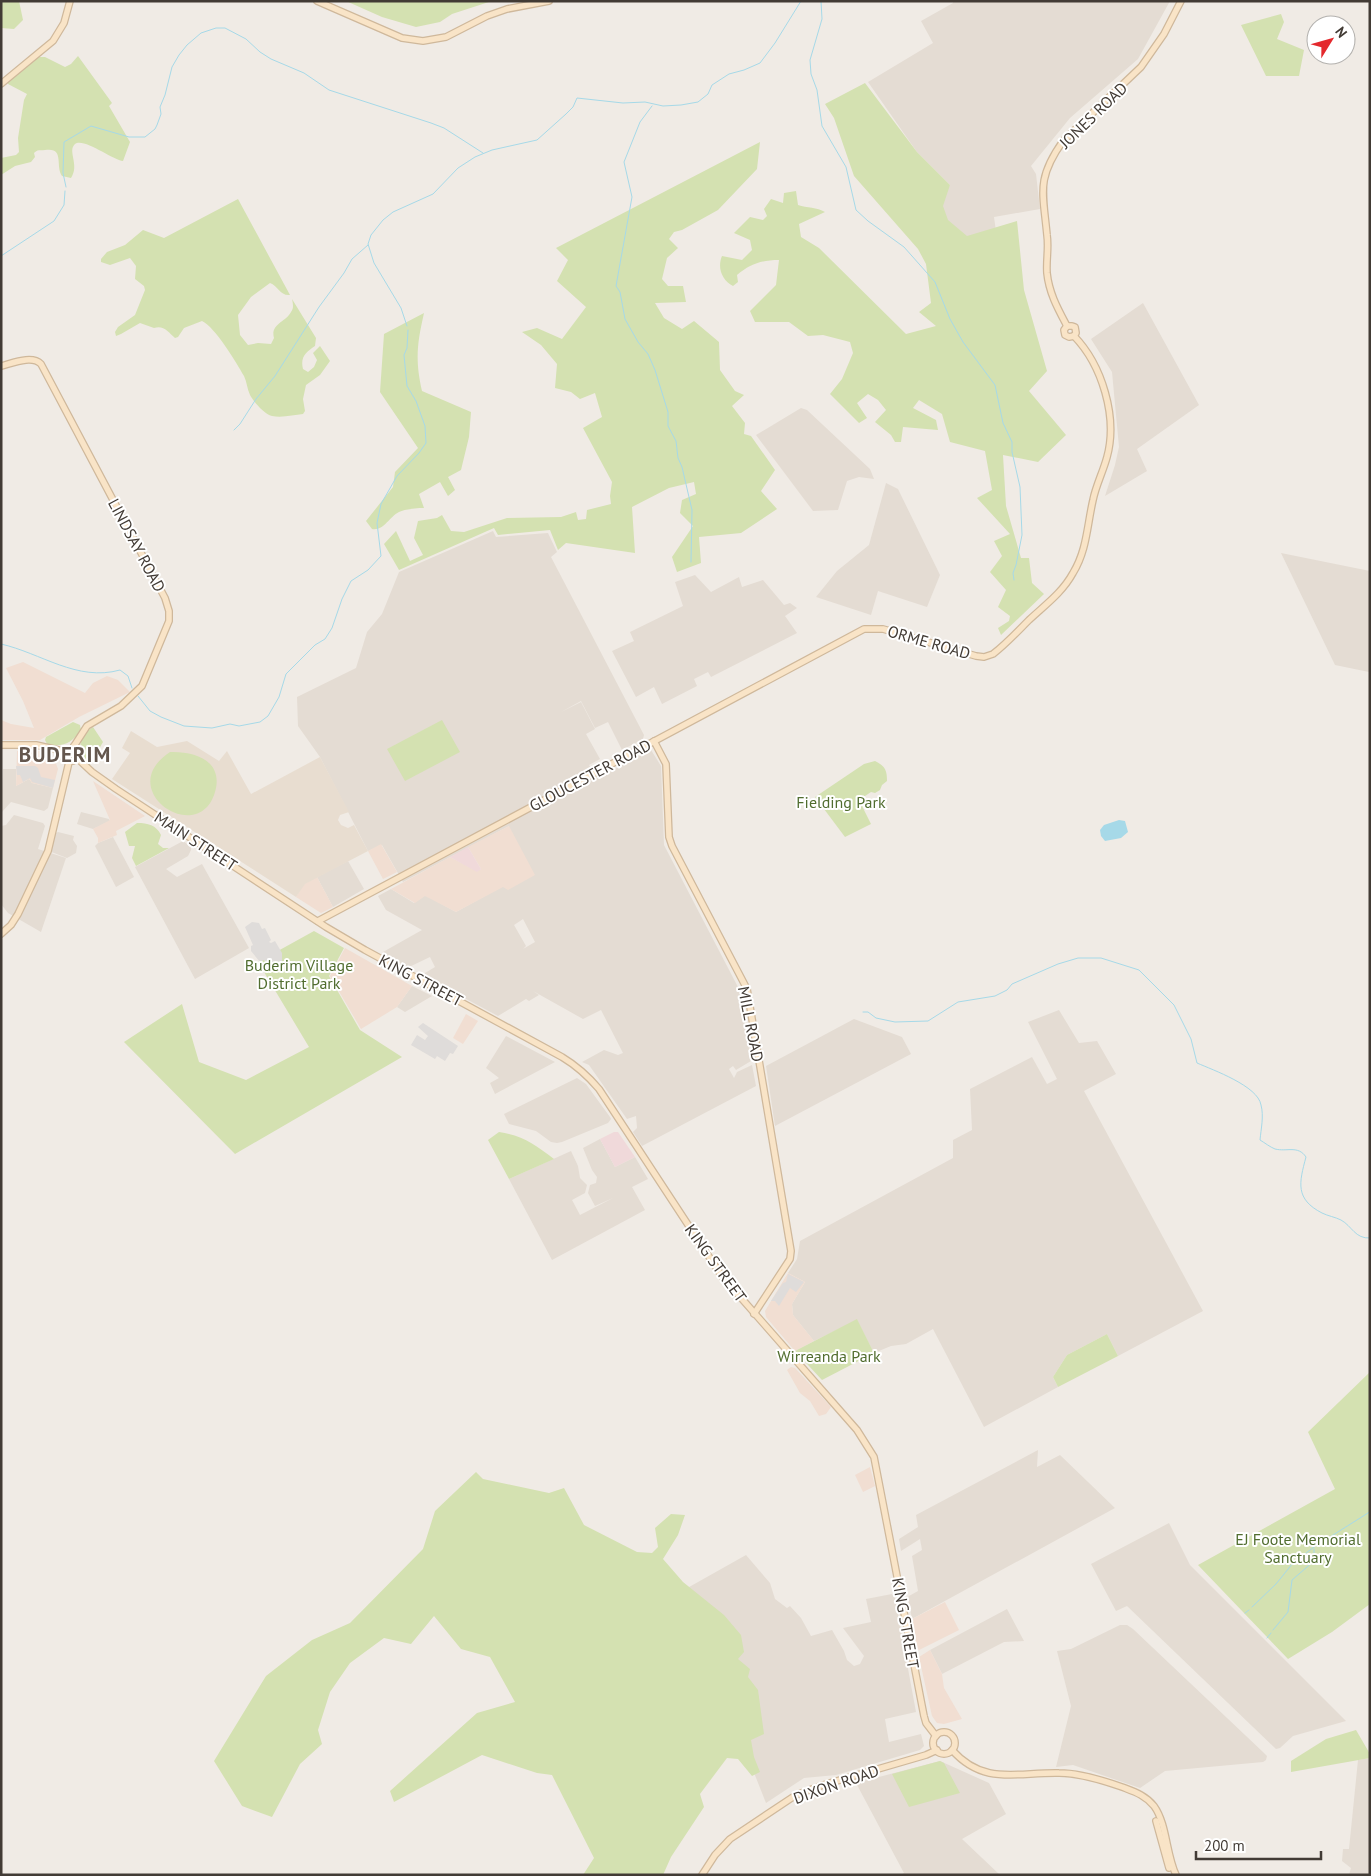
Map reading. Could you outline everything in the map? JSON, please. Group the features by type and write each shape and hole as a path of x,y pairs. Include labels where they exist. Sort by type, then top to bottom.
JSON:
{"main road":[{"path":"1,84 53,41 64,23 70,1"},
{"path":"317,1 402,38 429,41 453,35 487,16 507,9 549,1"},
{"name":"JONES ROAD","path":"993,654 1059,594 1074,572 1085,547 1093,500 1107,457 1110,424 1106,397 1100,378 1074,336 1069,337 1065,335 1064,332 1067,326 1054,301 1047,273 1048,236 1042,193 1047,170 1053,155 1063,141 1141,67 1164,34 1181,1"},
{"name":"LINDSAY ROAD","path":"1,366 31,360 36,360 41,364 165,598 169,611 170,619 142,686 121,706 87,726 74,746"},
{"name":"ORME ROAD","path":"864,630 883,629 976,656 984,657 993,654"},
{"name":"GLOUCESTER ROAD","path":"318,921 864,630"},
{"name":"MILL ROAD","path":"654,741 666,764 669,836 672,846 747,989 791,1250 790,1259 754,1314"},
{"path":"1,745 36,745 62,750"},
{"path":"62,750 66,746 74,746 78,752 77,758 69,762"},
{"path":"62,750 64,758 69,762"},
{"name":"MAIN STREET","path":"77,758 92,772 116,789 318,921"},
{"path":"1,934 11,925 18,914 44,859 69,762"},
{"name":"KING STREET","path":"318,921 365,950 562,1057 583,1071 599,1089 721,1274 857,1430 874,1457 924,1716 926,1723 936,1736"},
{"path":"942,1732 951,1735 955,1741 952,1750 945,1754 937,1750 934,1745 936,1736 942,1732"},
{"name":"DIXON ROAD","path":"702,1875 715,1855 730,1839 796,1795 822,1785 926,1755 937,1750"},
{"path":"952,1750 963,1761 985,1773 1008,1776 1063,1773 1091,1778 1143,1794 1155,1808 1161,1823 1174,1875"}],"shaded area":[{"path":"953,1 1170,1 1138,59 1070,118 1031,166 1036,174 1040,209 994,217 998,246 959,252 931,215 950,185 917,152 868,82 933,43 921,21 953,3"},
{"path":"1143,303 1199,405 1137,449 1147,471 1105,496 1119,447 1112,372 1091,339"},
{"path":"801,408 807,410 870,469 874,479 859,477 847,481 838,510 813,511 756,435"},
{"path":"886,483 898,489 940,575 927,607 878,591 871,615 816,597 837,571 869,545"},
{"path":"493,531 496,537 548,533 557,552 551,557 644,735 643,739 622,750 608,722 595,728 581,701 561,712 581,702 595,729 586,734 600,759 589,765 597,778 651,750 661,766 664,845 739,989 751,1061 736,1070 733,1066 729,1069 734,1078 737,1072 752,1065 756,1086 642,1146 633,1132 637,1128 636,1116 627,1119 589,1065 582,1062 604,1050 618,1055 623,1053 601,1010 583,1019 533,991 539,995 529,1001 526,999 498,1016 425,977 425,973 435,967 430,957 407,968 383,952 422,930 386,910 378,896 391,889 414,903 425,895 456,912 503,886 509,826 403,882 382,845 368,851 320,757 298,726 297,697 356,668 367,632 382,614 399,572","holes":["523,919 535,942 523,949 526,946 514,925"]},
{"path":"1281,553 1370,571 1370,674 1369,672 1335,665"},
{"path":"695,575 711,592 739,577 742,587 763,580 784,605 790,603 797,608 785,616 797,633 711,677 708,672 694,679 697,686 662,704 654,687 636,697 612,651 634,641 630,632 683,606 675,582"},
{"path":"23,662 85,693 93,683 107,676 118,680 130,692 79,717 40,740 1,740 1,720 11,724 34,728 6,668"},
{"path":"131,731 157,747 187,741 219,761 227,751 251,794 320,757 349,812 340,815 338,820 341,825 348,828 354,825 368,851 305,884 296,897 112,779 130,753 122,748"},
{"path":"17,751 41,751 55,761 58,769 53,788 32,783 29,779 16,786"},
{"path":"16,766 35,766 38,768 41,777 55,780 53,788 32,782 30,778 23,782 20,775 17,775"},
{"path":"3,769 16,769 16,786 29,779 32,783 53,788 48,808 44,811 11,802 1,813"},
{"path":"93,781 145,816 116,831 117,835 98,843 98,838 93,829 110,820"},
{"path":"81,812 109,819 110,821 93,829 77,824"},
{"path":"14,815 43,823 45,826 38,849 66,858 41,932 8,913 1,904 1,826 6,825"},
{"path":"509,826 535,875 508,890 503,887 456,912 425,896 415,903 391,889 450,857 477,871 481,869 468,847"},
{"path":"58,832 74,836 73,840 77,846 76,853 67,858 49,851 54,834"},
{"path":"113,837 134,877 116,887 95,846"},
{"path":"183,841 191,847 188,856 166,869 177,877 202,864 249,948 195,979 135,867"},
{"path":"381,844 397,872 383,879 368,851"},
{"path":"468,847 481,869 477,872 450,857"},
{"path":"348,861 364,889 333,907 317,877"},
{"path":"317,877 333,907 321,913 296,897 304,884"},
{"path":"252,922 259,923 262,929 265,928 271,940 269,942 275,941 282,953 282,961 277,968 272,970 267,968 268,965 264,960 260,962 251,951 251,946 253,945 245,927"},
{"path":"345,948 412,986 397,1007 361,1029 330,976"},
{"path":"412,986 432,996 405,1012 397,1007"},
{"path":"1059,1010 1079,1043 1097,1041 1116,1074 1084,1091 1203,1311 1118,1356 1107,1334 1067,1355 1053,1377 1058,1387 984,1427 933,1329 906,1344 891,1346 874,1353 857,1320 814,1341 793,1315 792,1304 805,1282 788,1273 797,1259 800,1241 953,1158 953,1140 972,1130 970,1089 1032,1057 1047,1084 1057,1079 1028,1022"},
{"path":"466,1014 478,1021 463,1044 453,1038"},
{"path":"854,1019 902,1037 911,1054 775,1126 766,1066"},
{"path":"423,1023 458,1046 445,1061 437,1056 435,1059 411,1045 417,1035 425,1040 428,1036 418,1027"},
{"path":"506,1036 555,1062 495,1094 490,1083 499,1078 486,1068"},
{"path":"577,1078 586,1084 610,1117 611,1119 608,1123 557,1143 551,1142 536,1131 509,1124 504,1114"},
{"path":"618,1132 635,1157 615,1167 600,1139"},
{"path":"600,1139 615,1167 635,1157 648,1179 632,1187 645,1210 552,1260 509,1179 571,1151 578,1166 580,1178 587,1185 585,1193 572,1200 580,1215 613,1198 595,1206 588,1193 590,1185 596,1183 597,1177 583,1148"},
{"path":"788,1273 805,1282 792,1304 793,1315 814,1341 795,1351 766,1317 765,1311"},
{"path":"788,1274 804,1282 796,1292 790,1288 779,1306 775,1301 771,1301 783,1283 786,1282"},
{"path":"791,1367 795,1368 831,1407 826,1414 819,1416 810,1401 800,1393 787,1370"},
{"path":"1038,1450 1037,1467 1060,1455 1115,1508 912,1619 908,1598 918,1591 912,1556 922,1550 920,1539 901,1551 899,1539 918,1527 916,1515"},
{"path":"870,1467 875,1486 863,1492 855,1475"},
{"path":"1169,1523 1190,1565 1346,1721 1293,1736 1280,1748 1276,1749 1127,1606 1116,1611 1091,1564"},
{"path":"746,1555 770,1583 775,1599 787,1608 790,1606 801,1618 811,1636 832,1630 847,1660 854,1666 860,1664 864,1656 843,1628 871,1622 866,1599 892,1594 895,1598 916,1712 885,1719 889,1742 921,1734 924,1746 920,1750 836,1775 804,1778 766,1803 682,1591"},
{"path":"945,1602 959,1630 919,1650 917,1648 912,1619"},
{"path":"1007,1609 1024,1641 1004,1642 942,1674 930,1650"},
{"path":"1120,1625 1127,1625 1133,1629 1264,1753 1267,1756 1266,1760 1263,1762 1165,1771 1140,1788 1073,1765 1056,1767 1071,1706 1057,1651 1071,1649"},
{"path":"930,1650 942,1674 944,1688 962,1719 944,1724 937,1723 932,1716 919,1657"},
{"path":"1370,1758 1370,1875 1349,1875 1351,1868 1342,1861 1343,1849 1349,1849 1358,1760"},
{"path":"940,1761 989,1783 1006,1814 962,1839 1000,1875 901,1875 904,1873 856,1783"}],"green space":[{"path":"1,1 19,1 23,20 14,29 1,28"},
{"path":"346,1 492,1 452,14 440,22 416,27 382,17"},
{"path":"1281,14 1284,22 1277,39 1304,50 1299,76 1266,76 1241,25"},
{"path":"78,56 112,103 109,106 130,142 123,161 91,146 79,143 75,144 72,150 74,168 71,178 62,176 57,154 51,150 37,151 34,153 35,157 31,162 15,166 1,175 1,158 16,155 19,152 18,138 24,100 27,94 8,84 8,81 38,57 45,57 65,67 71,64"},
{"path":"865,83 917,152 950,185 943,206 948,220 967,236 1017,221 1024,290 1047,371 1029,391 1066,435 1038,462 1003,455 1006,506 1021,558 1029,558 1032,583 1044,594 1001,635 998,628 1009,621 1010,616 998,607 1006,590 990,572 1002,556 994,541 1010,534 977,498 992,490 985,451 950,442 942,414 919,400 913,408 936,420 938,430 903,427 901,442 895,442 891,435 875,422 886,410 878,400 868,394 857,403 867,418 859,423 830,394 842,379 853,353 850,342 823,335 808,336 789,322 755,322 750,311 776,285 779,260 756,263 747,268 737,275 738,282 733,286 723,277 720,269 722,256 742,260 752,250 750,240 734,233 750,217 763,220 767,216 764,209 771,199 783,203 784,193 796,191 798,205 825,212 799,224 801,237 819,248 906,334 936,326 919,312 931,303 926,264 918,249 854,176 834,118 825,104"},
{"path":"760,142 757,169 718,210 682,230 674,232 669,239 678,248 667,258 662,279 668,286 683,286 686,302 655,303 664,318 682,329 694,321 719,342 720,370 735,391 744,395 732,406 745,423 744,434 751,436 775,470 761,491 777,509 741,533 699,537 701,563 677,572 672,557 693,526 680,513 682,500 696,494 694,482 669,488 632,507 635,553 566,543 558,550 550,530 498,535 494,528 399,570 384,544 396,531 410,561 423,555 414,538 418,521 437,518 442,515 451,531 464,532 507,518 561,517 576,512 578,520 586,519 587,510 611,504 612,482 583,428 602,417 595,393 580,399 571,392 555,388 557,364 541,345 522,332 537,328 562,339 586,307 557,281 568,260 556,248"},
{"path":"238,199 290,295 284,294 270,283 251,297 238,315 240,335 248,345 258,343 271,344 274,338 274,329 292,310 292,299 316,338 315,346 303,358 303,369 308,372 314,367 317,360 313,353 320,346 330,361 320,375 306,385 303,399 305,411 303,414 276,417 269,415 263,410 250,395 244,376 236,362 213,330 202,321 184,328 178,337 175,338 163,328 154,328 140,323 116,336 115,332 118,327 135,315 145,290 144,286 135,279 136,266 130,258 110,265 101,262 101,259 107,252 125,245 143,230 164,238"},
{"path":"424,313 418,352 418,370 422,391 471,412 469,437 461,470 448,477 455,490 448,496 440,482 419,494 424,508 399,512 380,528 372,529 366,521 393,487 395,472 418,448 380,392 384,334"},
{"path":"442,720 460,752 405,781 387,749"},
{"path":"73,722 80,725 81,730 74,738 62,745 47,744 46,737"},
{"path":"93,727 103,742 89,766 85,761 80,745 84,735"},
{"path":"170,752 189,753 198,756 211,765 215,773 217,781 215,792 206,808 193,815 178,814 165,807 155,796 150,782 155,767"},
{"name":"Fielding Park","path":"875,761 885,769 887,781 880,790 875,793 871,792 859,800 871,824 845,837 815,797 864,764"},
{"path":"137,823 148,824 154,827 161,835 158,844 163,848 169,848 136,866 132,858 135,846 129,846 125,832"},
{"name":"Buderim Village District Park","path":"314,931 344,948 329,976 360,1030 402,1057 235,1154 124,1042 182,1004 199,1062 246,1080 309,1047 258,962"},
{"path":"499,1132 528,1141 554,1159 509,1179 488,1140"},
{"name":"Wirreanda Park","path":"857,1319 874,1353 822,1380 795,1351"},
{"path":"1107,1334 1118,1356 1058,1387 1053,1377 1067,1355"},
{"name":"EJ Foote Memorial Sanctuary","path":"1370,1372 1370,1604 1332,1632 1288,1659 1198,1565 1335,1489 1308,1432"},
{"path":"476,1472 483,1479 549,1493 564,1488 584,1525 637,1552 652,1553 658,1547 655,1528 671,1514 685,1515 678,1535 663,1559 683,1582 724,1615 741,1635 744,1652 738,1659 750,1669 748,1677 758,1690 764,1734 751,1740 754,1757 760,1772 752,1776 738,1759 727,1758 700,1794 704,1807 671,1857 663,1875 583,1875 594,1858 552,1775 537,1773 482,1755 394,1802 390,1791 477,1713 515,1702 490,1657 461,1649 434,1616 411,1644 384,1638 350,1663 330,1692 318,1730 322,1744 300,1764 272,1817 242,1806 214,1761 266,1676 312,1640 350,1623 423,1549 435,1511"},
{"path":"1356,1730 1370,1754 1370,1758 1291,1772 1291,1761 1326,1739"},
{"path":"940,1761 944,1763 960,1793 909,1807 892,1774"}],"water":[{"path":"1119,820 1125,821 1128,832 1121,838 1105,841 1101,836 1100,830 1104,825"}],"waterway":[{"path":"407,326 401,308 374,263 368,244 371,235 383,220 393,212 433,194 458,168 475,157 492,150 537,140 573,107 577,98 623,103 645,102 663,106 698,102 708,94 712,85 729,74 760,63 801,1"},
{"path":"821,1 822,19 810,60 811,74 817,90 822,126 846,167 856,210 904,247 935,282 950,319 963,342 995,385 1003,423 1012,442 1012,452 1020,487 1022,535 1013,573 1014,580"},
{"path":"66,187 63,173 64,142 91,126 129,137 145,137 157,125 161,114 160,107 172,67 179,55 201,33 216,28 225,28 246,39 271,59 304,73 329,90 444,128 483,153"},
{"path":"652,106 640,122 624,162 632,197 616,286 620,292 625,319 638,342 648,354 655,370 668,412 668,426 676,441 678,458 682,467 692,510 691,562"},
{"path":"1,256 54,221 64,205 65,191"},
{"path":"234,430 275,376 352,259 368,245"},
{"path":"138,696 150,711 184,726 212,728 230,724 239,726 260,722 268,716 279,697 286,674 315,645 325,639 332,628 342,599 351,581 368,570 381,556 377,523 381,504 397,476 426,443 425,426 416,401 407,386 404,355 407,348 408,330"},
{"path":"1,644 74,669 104,673 120,670 128,676 132,688"},
{"path":"863,1012 868,1012 876,1018 895,1022 928,1021 958,1002 995,996 1007,990 1012,984 1058,964 1078,958 1101,958 1139,970 1174,1005 1191,1039 1197,1063 1244,1085 1258,1098 1262,1114 1260,1140 1275,1149 1296,1150 1303,1153 1306,1157 1301,1190 1307,1202 1322,1213 1341,1220 1357,1234 1370,1238"},
{"path":"1252,1607 1276,1584 1293,1563 1314,1547 1370,1511"},
{"path":"1273,1630 1288,1612 1292,1580 1314,1561 1314,1549"},
{"path":"1245,1613 1249,1610"},
{"path":"1267,1638 1271,1633"}],"district":[{"name":"BUDERIM","path":"65,755"}]}
